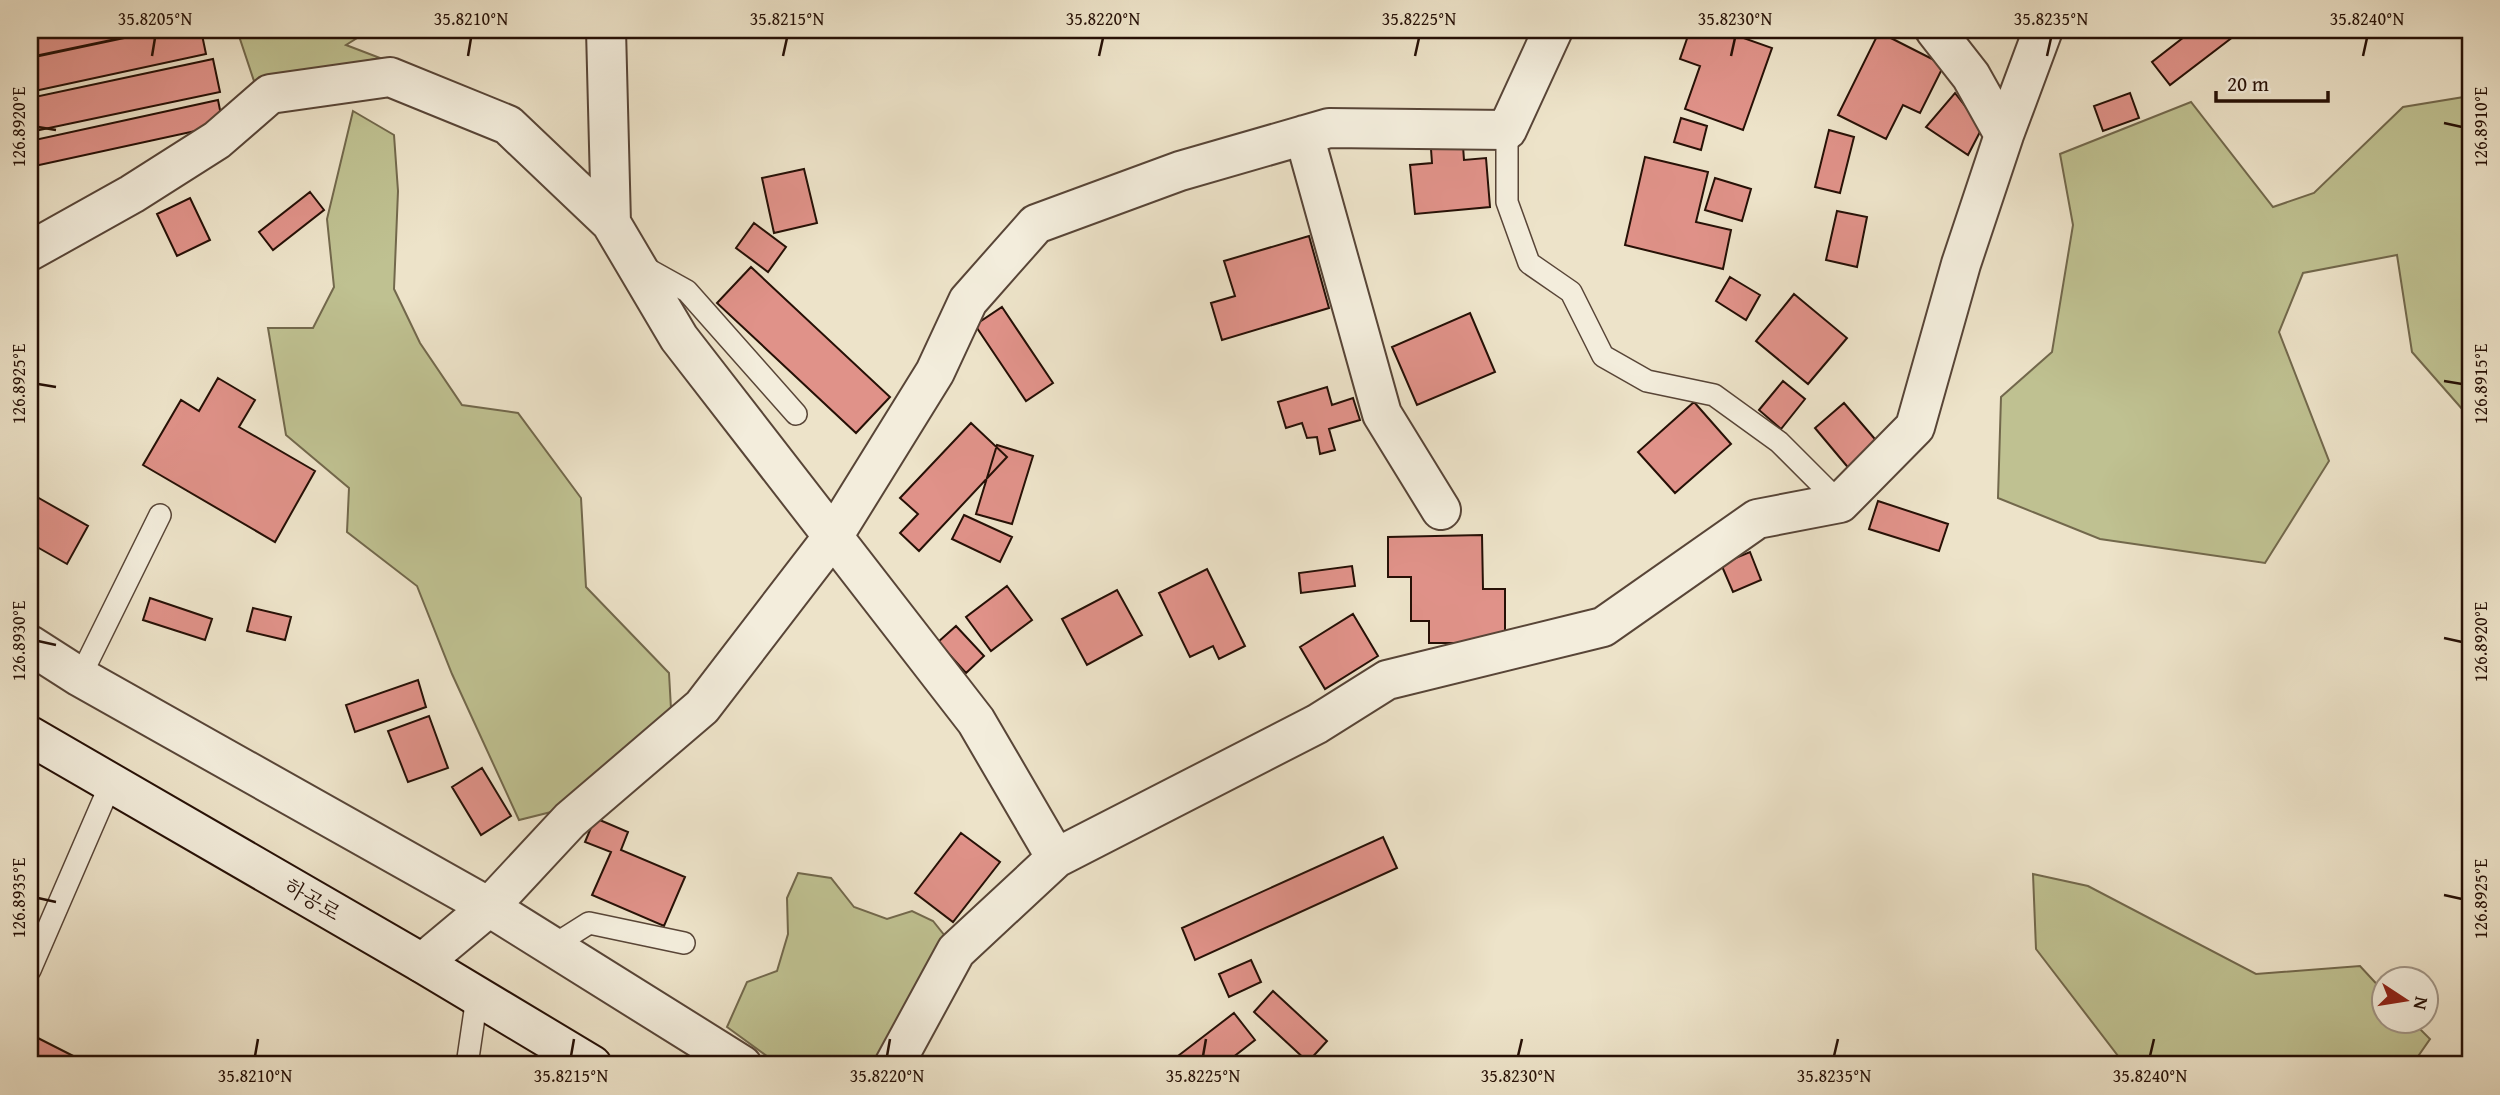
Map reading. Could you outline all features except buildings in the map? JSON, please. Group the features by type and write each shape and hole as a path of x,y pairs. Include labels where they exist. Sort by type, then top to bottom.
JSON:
{"street":[{"path":"606,30 611,223"},
{"path":"422,963 489,907 570,820 702,708 834,535 935,372 968,301 1036,224 1180,171 1329,128 1507,130 1553,30"},
{"path":"1935,30 1971,76 2004,135"},
{"path":"894,1065 956,951 1056,859 1317,724 1387,680 1604,627 1757,519 1840,503 1915,427 1961,264 2043,30"},
{"path":"30,251 132,194 217,140 270,94 390,77 509,125 611,223 679,338 976,721 1056,859"},
{"path":"1304,135 1382,414 1441,510"},
{"path":"30,645 80,677 489,907 742,1065"},
{"name":"하공로","path":"30,736 422,963 592,1065"}],"lane":[{"path":"1507,130 1507,202 1529,263 1571,292 1603,356 1647,381 1714,395 1779,442 1840,503"},
{"path":"634,262 687,290 796,414"},
{"path":"80,677 160,514"},
{"path":"30,970 111,783"},
{"path":"551,947 589,923 684,943"},
{"path":"467,1065 477,997"}],"green space":[{"path":"237,30 370,30 346,45 380,58 255,84"},
{"path":"2470,96 2470,418 2412,352 2397,255 2303,273 2279,332 2329,461 2265,563 2100,539 1998,498 2001,397 2052,352 2073,225 2060,154 2191,102 2273,207 2314,193 2403,107"},
{"path":"353,111 394,135 398,191 394,289 420,343 462,405 518,413 581,498 586,587 669,673 671,709 551,812 519,820 452,674 417,586 347,532 349,488 286,435 268,328 313,328 334,287 327,219"},
{"path":"798,873 831,878 854,907 887,919 912,911 933,921 949,941 879,1065 779,1065 727,1027 747,982 777,971 788,934 787,898"},
{"path":"2033,874 2088,886 2256,974 2360,966 2370,977 2370,1036 2427,1036 2430,1039 2412,1065 2125,1065 2036,949"}]}
